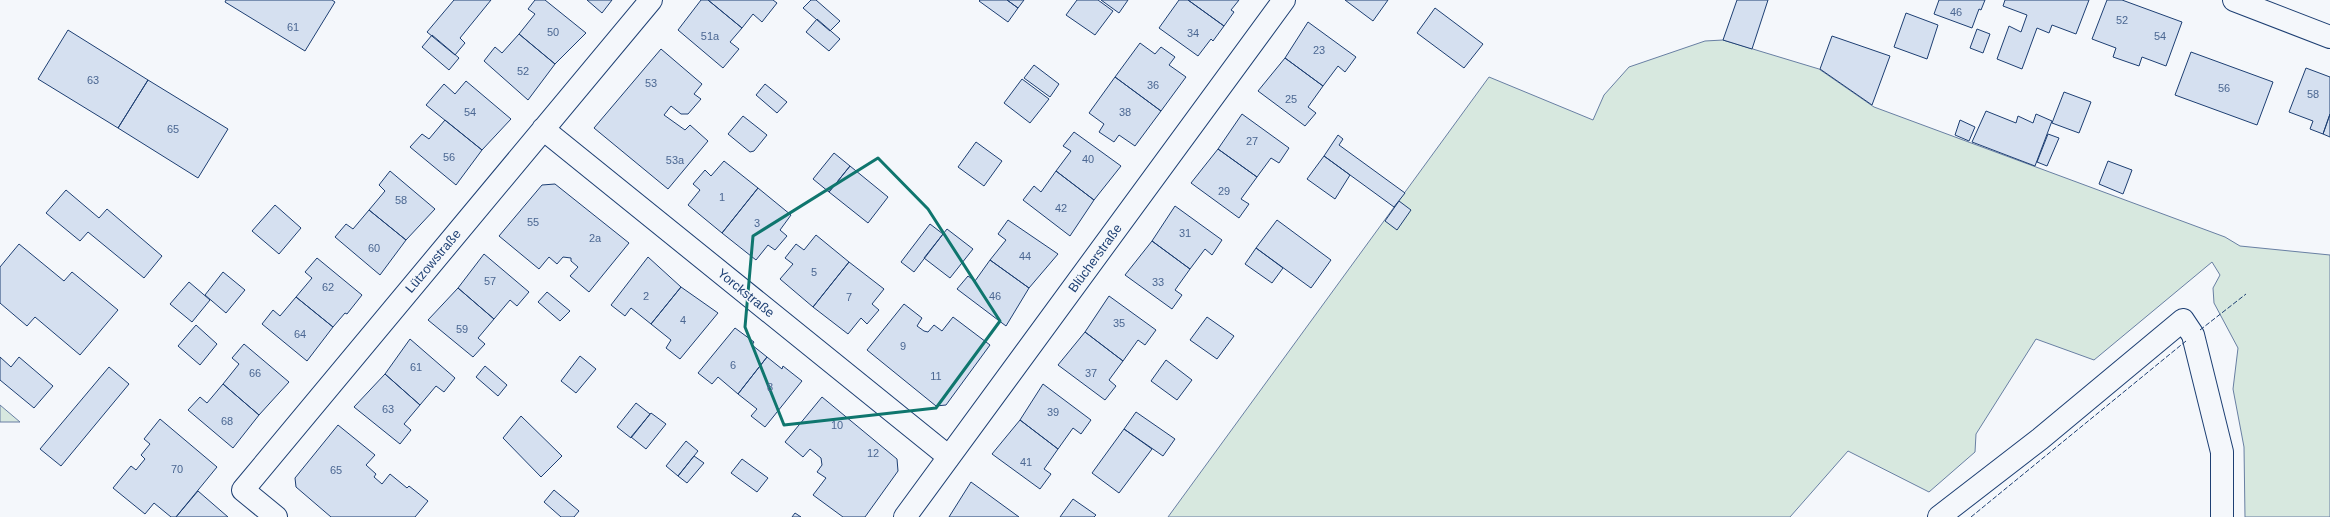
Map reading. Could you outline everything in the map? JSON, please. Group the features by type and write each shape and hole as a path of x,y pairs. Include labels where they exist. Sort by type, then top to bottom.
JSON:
{"street":[{"name":"Lützowstraße","path":"276,517 243,490 651,0"},
{"name":"Blücherstraße","path":"906,517 1284,0"},
{"path":"2234,0 2330,36"},
{"name":"Yorckstraße","path":"543,129 949,457"},
{"path":"1939,517 2040,439 2183,320 2193,335 2222,452 2222,517"}],"highlighted area":[{"path":"878,158 928,209 1000,321 936,408 784,425 745,327 753,236"}],"shaded area":[{"path":"1723,40 1819,69 1874,107 2225,237 2240,246 2330,255 2330,517 2245,517 2244,447 2233,389 2238,348 2214,303 2213,288 2220,275 2212,262 2094,360 2036,339 1976,434 1975,452 1929,492 1848,451 1790,517 1168,517 1489,77 1593,120 1604,95 1629,67 1705,41"},
{"path":"0,405 20,422 0,422"}],"building":[{"path":"226,0 332,0 335,2 305,51 225,2"},
{"path":"454,0 491,0 460,38 465,43 455,55 427,32"},
{"path":"535,0 545,0 586,33 555,64 519,34 535,14 528,9"},
{"path":"587,0 612,0 602,13"},
{"path":"701,0 708,0 742,28 730,42 739,49 723,68 678,30"},
{"path":"708,0 773,0 777,3 762,22 753,14 742,28"},
{"path":"811,0 816,0 840,21 830,31 803,8"},
{"path":"1007,0 1018,8 1008,22 979,1"},
{"path":"1007,0 1024,0 1018,8"},
{"path":"1077,0 1098,0 1113,11 1095,35 1066,15"},
{"path":"1101,0 1128,0 1119,13"},
{"path":"1179,0 1188,0 1224,26 1213,41 1211,39 1198,56 1159,28"},
{"path":"1188,0 1239,0 1231,10 1234,12 1224,26"},
{"path":"1345,0 1388,0 1373,21"},
{"path":"1737,0 1768,0 1752,49 1723,40"},
{"path":"1939,0 1985,0 1981,10 1979,9 1972,28 1934,14"},
{"path":"2005,0 2089,0 2076,34 2052,25 2049,33 2037,28 2022,69 1997,59 2009,26 2021,32 2027,15 2003,6"},
{"path":"2107,0 2122,0 2182,22 2166,66 2142,57 2139,66 2113,57 2116,48 2092,39"},
{"path":"1435,8 1483,44 1464,68 1417,33"},
{"path":"1906,13 1938,25 1927,59 1894,47"},
{"path":"817,19 840,39 829,51 806,32"},
{"path":"1308,22 1356,57 1345,72 1338,66 1323,86 1285,58"},
{"path":"1977,29 1990,34 1983,53 1970,48"},
{"path":"68,30 148,80 118,128 38,79"},
{"path":"519,34 555,64 528,100 484,61 495,47 502,53"},
{"path":"432,35 459,58 449,70 422,47"},
{"path":"1832,36 1890,56 1872,105 1820,69"},
{"path":"1140,43 1155,54 1161,47 1175,57 1169,65 1186,77 1161,111 1115,77"},
{"path":"661,49 702,84 694,94 701,99 688,114 681,114 671,106 664,115 685,130 690,125 708,141 668,189 594,128"},
{"path":"2191,52 2273,82 2257,125 2175,95"},
{"path":"1285,58 1323,86 1308,107 1316,113 1305,126 1258,91"},
{"path":"1034,65 1059,84 1050,97 1024,78"},
{"path":"2306,68 2330,77 2330,114 2323,134 2310,129 2313,121 2289,112"},
{"path":"1115,77 1161,111 1135,146 1119,135 1114,142 1099,132 1104,124 1089,113"},
{"path":"1022,79 1049,99 1030,123 1004,103"},
{"path":"148,80 228,129 198,178 118,128"},
{"path":"466,81 511,119 482,150 426,105 444,84 455,94"},
{"path":"765,84 787,102 777,113 756,95"},
{"path":"2064,92 2091,102 2079,133 2052,123"},
{"path":"1986,111 2016,123 2018,116 2033,123 2036,114 2052,121 2035,166 1972,142"},
{"path":"1242,114 1289,148 1279,163 1271,158 1257,177 1218,149"},
{"path":"2330,114 2330,137 2323,134"},
{"path":"743,116 767,135 754,151 750,152 728,134"},
{"path":"445,120 482,150 456,185 410,147 422,134 429,139"},
{"path":"1960,120 1975,127 1969,141 1955,135"},
{"path":"1074,132 1121,166 1094,200 1056,171 1071,151 1063,146"},
{"path":"2048,134 2059,138 2047,166 2037,162"},
{"path":"1338,135 1343,139 1339,145 1405,193 1394,207 1324,156"},
{"path":"976,142 1002,161 984,186 958,167"},
{"path":"1218,149 1257,177 1241,199 1249,204 1239,218 1191,183"},
{"path":"834,153 850,166 829,192 813,179"},
{"path":"1324,156 1350,175 1335,199 1307,179"},
{"path":"724,161 758,188 722,233 688,205 700,190 693,184 705,170 711,176"},
{"path":"2108,161 2132,170 2123,194 2099,184"},
{"path":"850,166 888,197 868,223 829,192"},
{"path":"390,171 435,209 406,240 369,210 385,191 379,185"},
{"path":"1056,171 1094,200 1070,236 1023,200 1034,186 1041,192"},
{"path":"555,184 629,243 589,292 570,276 578,267 571,261 571,258 563,257 557,264 549,257 539,269 499,236 542,185"},
{"path":"758,188 791,215 780,230 787,236 775,250 768,245 756,260 722,233"},
{"path":"66,190 99,218 107,209 162,256 144,278 88,232 80,241 46,213"},
{"path":"1399,201 1411,210 1397,230 1385,221"},
{"path":"275,205 301,228 279,254 252,231"},
{"path":"1175,206 1222,240 1212,255 1205,249 1190,269 1152,241"},
{"path":"369,210 406,240 380,275 335,237 346,224 353,229"},
{"path":"1008,220 1058,254 1029,288 990,260 1006,240 998,234"},
{"path":"1277,220 1331,260 1311,288 1256,248"},
{"path":"930,224 943,234 914,272 901,262"},
{"path":"947,229 973,249 950,278 924,258"},
{"path":"816,235 849,262 813,307 780,279 793,264 785,258 796,244 804,250"},
{"path":"1152,241 1190,269 1175,290 1182,295 1172,309 1125,275"},
{"path":"19,244 64,281 72,272 118,310 80,355 35,317 27,326 0,303 0,267"},
{"path":"1256,248 1283,268 1272,283 1245,264"},
{"path":"484,254 529,292 517,306 510,300 494,319 458,288"},
{"path":"648,257 681,287 651,324 631,308 625,316 611,305"},
{"path":"317,258 362,295 347,314 345,313 333,327 296,297 312,278 305,272"},
{"path":"990,260 1029,288 1006,326 957,289 968,276 975,281"},
{"path":"849,262 884,289 872,304 879,310 867,324 861,318 848,334 813,307"},
{"path":"223,272 245,290 226,313 205,295"},
{"path":"189,282 210,300 192,322 170,304"},
{"path":"681,287 718,313 680,359 666,348 671,340 651,324"},
{"path":"458,288 494,319 478,338 485,344 473,357 428,320"},
{"path":"547,292 570,311 560,321 538,302"},
{"path":"1109,296 1156,330 1145,345 1138,340 1123,361 1085,332"},
{"path":"296,297 333,327 307,361 262,324 273,310 280,316"},
{"path":"904,304 922,318 917,326 924,331 928,332 934,325 942,331 953,317 990,345 946,405 936,406 867,350"},
{"path":"1207,317 1234,336 1217,359 1190,340"},
{"path":"196,325 217,344 200,365 178,346"},
{"path":"735,328 754,342 752,345 767,357 738,394 718,377 712,384 698,373"},
{"path":"1085,332 1123,361 1109,380 1116,386 1105,400 1058,365"},
{"path":"410,339 455,378 444,392 436,386 420,405 385,374"},
{"path":"244,344 289,382 259,415 223,384 239,364 232,358"},
{"path":"580,356 596,369 576,393 561,381"},
{"path":"0,357 11,367 19,357 53,386 34,408 0,380"},
{"path":"767,357 782,369 783,366 802,381 765,427 751,416 757,409 738,394"},
{"path":"1166,360 1192,380 1177,400 1151,381"},
{"path":"485,366 507,385 498,396 476,377"},
{"path":"109,367 129,384 61,466 40,449"},
{"path":"385,374 420,405 404,424 411,430 400,444 354,407"},
{"path":"223,384 259,415 233,448 188,410 200,397 207,403"},
{"path":"1043,384 1091,420 1081,434 1073,428 1058,449 1020,420"},
{"path":"822,397 897,459 898,471 865,517 843,517 813,495 826,478 817,472 822,465 821,458 810,449 803,457 785,442"},
{"path":"636,403 650,414 631,438 617,427"},
{"path":"1136,412 1175,439 1163,456 1124,429"},
{"path":"651,413 666,424 646,449 631,437"},
{"path":"521,416 562,456 541,477 503,438"},
{"path":"160,419 217,467 176,517 171,517 154,503 145,514 113,488 131,466 136,470 145,459 141,455 150,444 144,439"},
{"path":"1020,420 1058,449 1044,469 1051,474 1040,489 992,454"},
{"path":"338,425 375,455 366,465 376,474 374,477 382,484 390,474 407,488 409,486 428,501 415,517 331,517 296,487 295,478"},
{"path":"1124,429 1152,449 1119,493 1092,473"},
{"path":"686,441 698,451 678,476 666,466"},
{"path":"694,456 704,463 687,483 678,476"},
{"path":"742,459 768,478 757,492 731,473"},
{"path":"971,482 1019,517 949,517"},
{"path":"554,490 579,511 574,517 561,517 544,502"},
{"path":"198,491 228,517 176,517"},
{"path":"1073,499 1096,515 1094,517 1060,517"},
{"path":"795,513 801,517 792,517"}],"fence":[{"path":"2200,330 2246,294"},
{"path":"1971,517 2186,341"}]}
